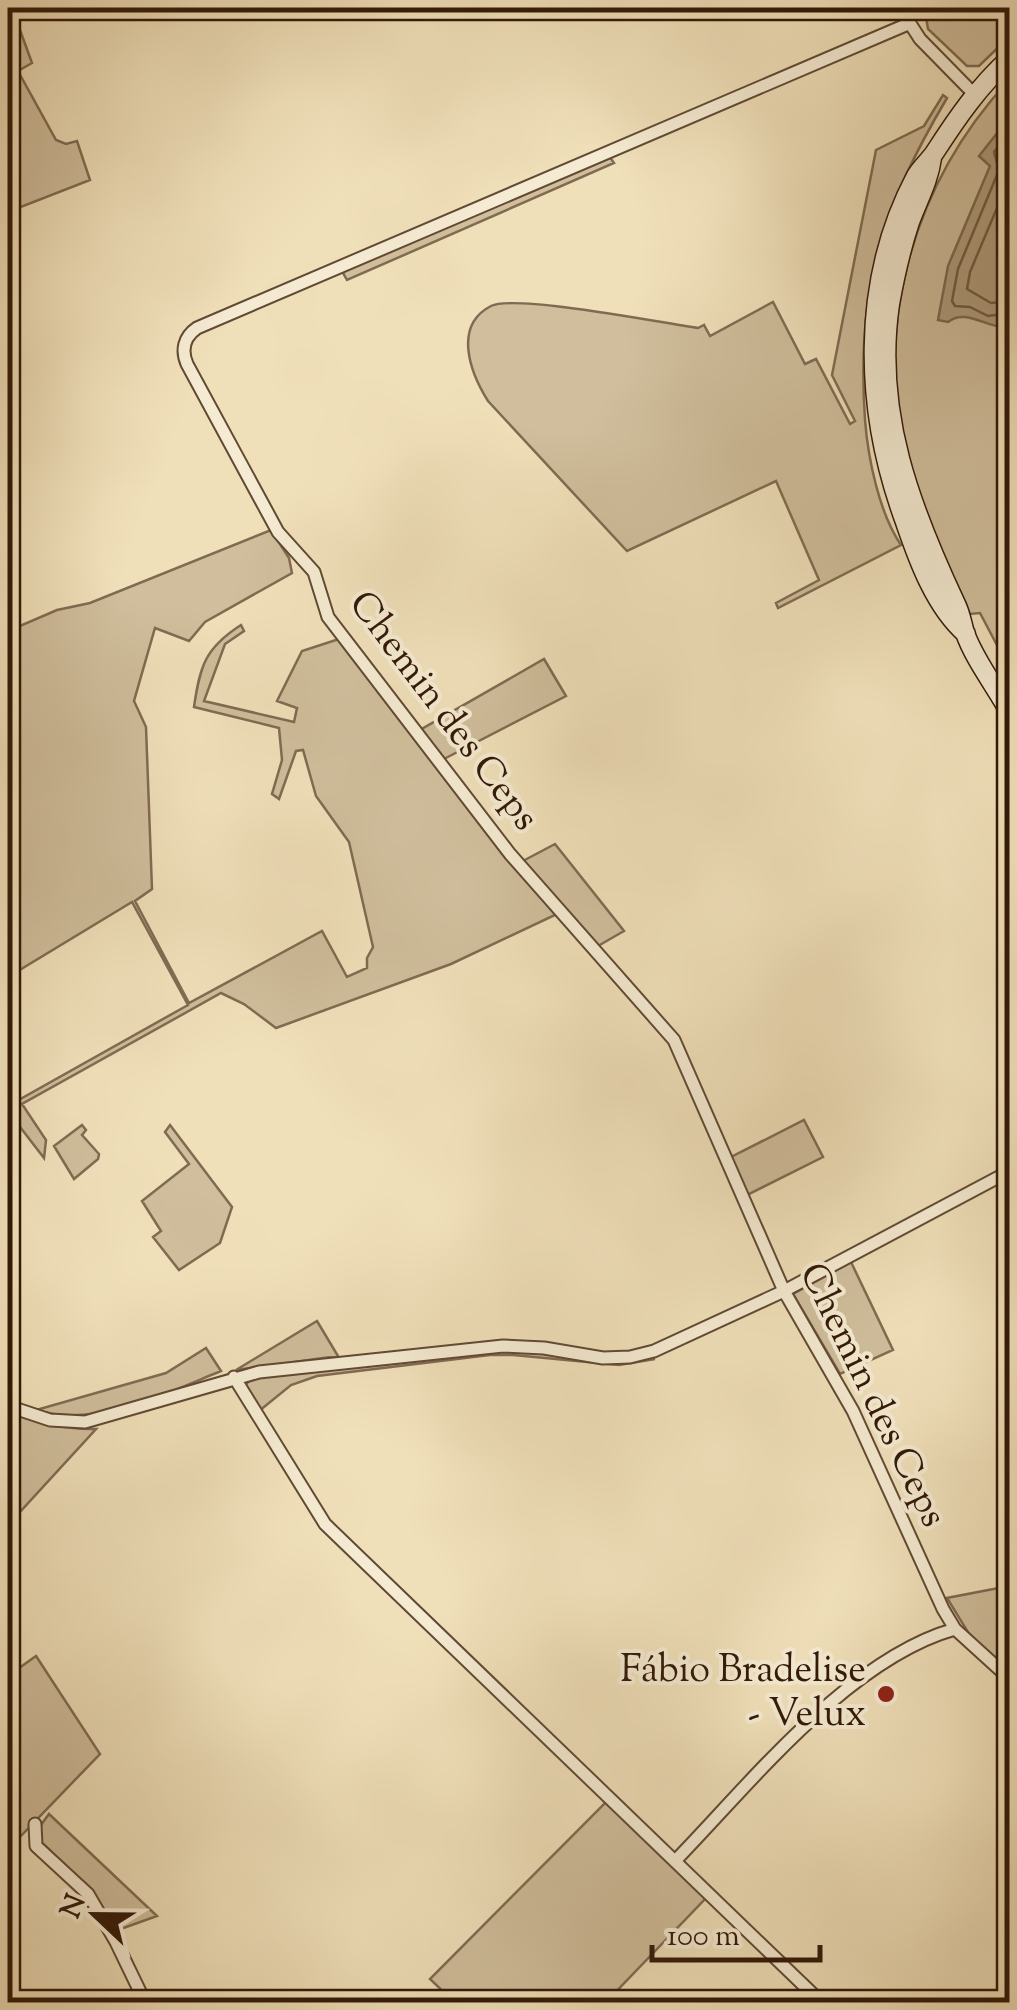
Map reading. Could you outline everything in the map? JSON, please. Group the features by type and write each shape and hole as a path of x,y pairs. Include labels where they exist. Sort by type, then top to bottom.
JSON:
{"main road":[{"path":"1010,58 974,94 932,157 930,176 896,273 886,343 888,401 909,495 966,634 1010,714"}],"street":[{"path":"903,9 908,24 932,54 974,94"},
{"name":"Chemin des Ceps","path":"908,24 197,328 183,350 278,532 316,577 328,617 510,854 674,1040 784,1292 853,1411 954,1630 1010,1679"},
{"path":"8,1406 50,1420 85,1422 259,1372 503,1346 603,1358 630,1357 668,1345 784,1292 1010,1171"},
{"path":"234,1377 325,1524 821,2002"},
{"path":"675,1862 833,1699 931,1636 954,1630"},
{"path":"35,1824 36,1846 88,1894 145,2002"}],"shaded area":[{"path":"8,8 12,8 32,63 18,71 56,140 66,144 77,141 90,180 8,212"},
{"path":"932,8 1009,8 1009,37 979,66 967,66 928,29 926,17"},
{"path":"1009,80 1009,668 980,613 970,614 920,505 898,415 895,363 898,311 925,212 976,121"},
{"path":"943,95 947,98 905,177 890,215 878,252 865,330 863,373 869,451 881,501 901,545 778,608 776,603 819,580 776,481 627,551 488,401 471,364 468,338 472,325 491,306 529,304 698,328 704,325 710,336 773,302 805,364 816,359 850,424 855,421 832,375 876,150 924,126"},
{"path":"609,156 614,163 347,280 342,271"},
{"path":"271,530 289,558 292,573 205,622 189,641 155,628 134,701 146,727 152,889 135,901 189,1003 322,931 347,977 367,968 373,947 349,842 316,796 303,750 296,751 279,799 272,794 282,760 279,728 194,707 206,659 219,642 241,625 244,631 225,644 204,701 294,722 297,708 277,701 302,651 339,639 557,914 451,964 276,1028 244,1004 221,993 22,1104 46,1140 44,1158 20,1127 8,1130 8,1106 188,1005 132,902 8,977 8,631 57,610 90,603"},
{"path":"544,659 566,696 442,760 420,730"},
{"path":"555,844 624,931 598,946 521,862"},
{"path":"804,1120 823,1157 747,1195 729,1158"},
{"path":"82,1125 86,1130 82,1135 99,1154 74,1179 54,1146"},
{"path":"170,1125 232,1207 220,1243 179,1270 153,1237 161,1231 142,1201 189,1164 165,1132"},
{"path":"851,1262 893,1350 840,1374 793,1294"},
{"path":"317,1321 338,1356 236,1370"},
{"path":"206,1348 221,1371 154,1398 82,1415 36,1410 166,1373"},
{"path":"493,1350 655,1359 619,1365 490,1355 317,1376 291,1385 259,1411 245,1386 251,1378"},
{"path":"8,1412 51,1425 96,1429 8,1525"},
{"path":"1009,1586 1009,1672 969,1634 947,1598"},
{"path":"36,1656 100,1754 17,1840 8,1835 8,1676"},
{"path":"607,1801 706,1898 606,2002 454,2002 430,1979"},
{"path":"49,1814 157,1916 118,1930 89,1888 41,1842 38,1829"}],"water":[{"path":"1009,118 1009,319 1002,327 967,317 948,322 938,320 948,266 990,166 979,156"}],"place":[{"name":"Fábio Bradelise - Velux","path":"886,1694"}]}
